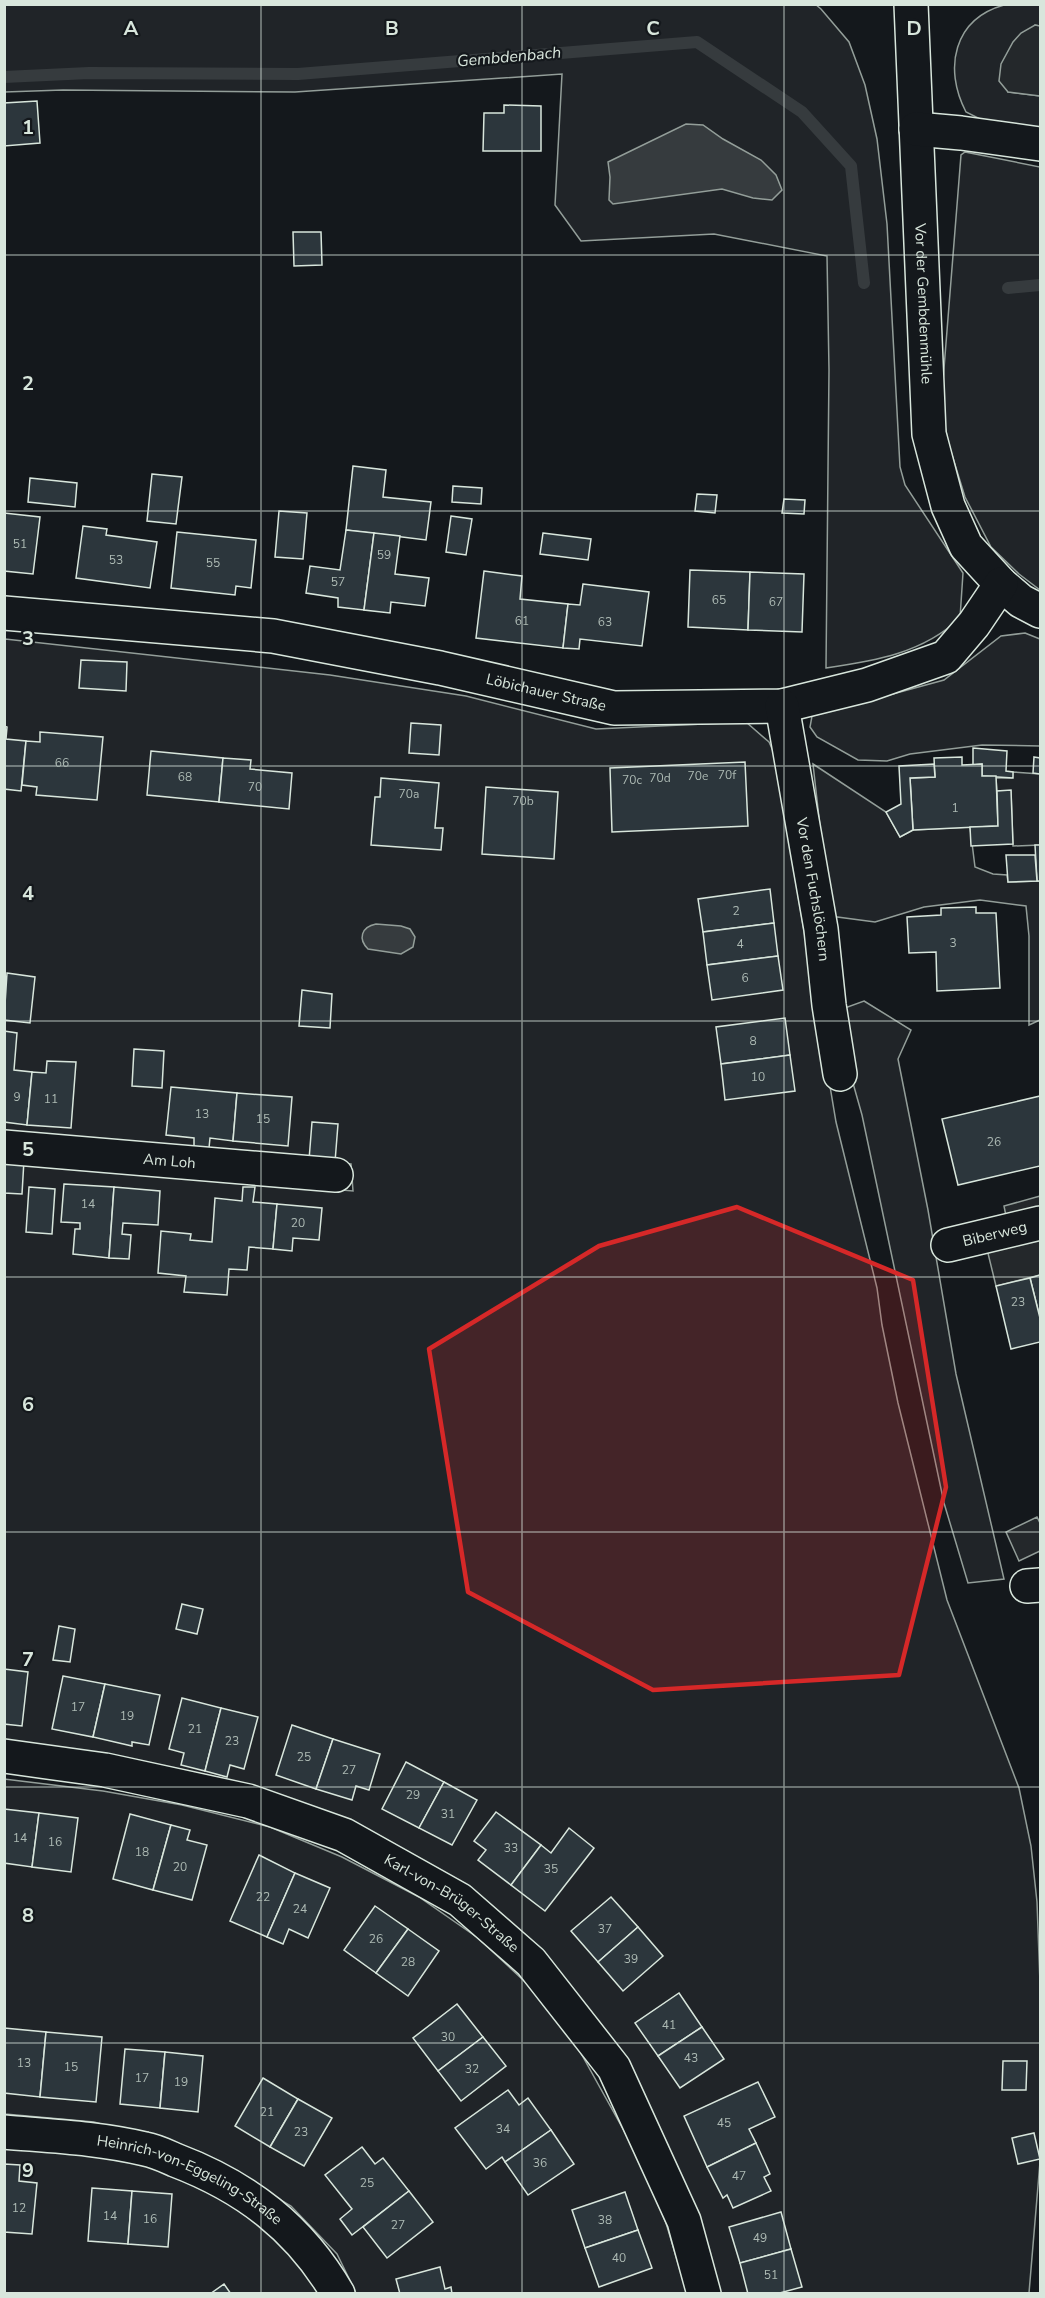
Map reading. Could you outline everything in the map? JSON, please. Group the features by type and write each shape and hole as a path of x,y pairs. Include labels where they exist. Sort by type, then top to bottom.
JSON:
{"street":[{"name":"Vor der Gembdenmühle","path":"911,4 929,434 948,506 966,546 1001,584"},
{"path":"916,129 1041,144"},
{"path":"1001,584 1022,601 1041,611"},
{"name":"Löbichauer Straße","path":"4,613 273,636 440,668 614,708 782,706 867,686 946,657 974,624 1001,584"},
{"name":"Vor den Fuchslöchern","path":"782,706 821,928 829,1005 840,1074"},
{"name":"Am Loh","path":"4,1147 336,1175"},
{"name":"Biberweg","path":"948,1245 1041,1223"},
{"name":"Karl-von-Brüger-Straße","path":"4,1756 105,1770 248,1801 344,1835 460,1900 531,1962 614,2068 684,2221 704,2294"},
{"name":"Heinrich-von-Eggeling-Straße","path":"4,2132 69,2137 146,2149 203,2170 256,2201 294,2234 322,2267 338,2294"}],"highlighted area":[{"path":"737,1207 913,1280 946,1487 899,1675 653,1690 468,1592 429,1349 599,1246"}],"shaded area":[{"path":"815,4 849,42 865,85 877,139 887,224 900,467 905,485 963,573 960,618 946,630 898,654 826,668 829,370 827,256 714,234 581,241 555,205 562,74 295,92 63,90 5,92 4,5"},
{"path":"1004,5 1040,5 1040,26 1035,25 1008,92 1040,96 1040,129 982,120 966,112 959,95 955,79 955,63 964,33 974,21 987,12"},
{"path":"1035,25 1040,26 1040,96 1008,92 999,81 1001,64 1013,42 1021,33"},
{"path":"686,124 703,125 761,160 776,175 782,190 772,200 753,198 722,189 613,204 609,200 608,162"},
{"path":"965,152 1040,167 1040,590 1019,574 991,547 965,497 948,442 941,406 961,155"},
{"path":"1025,633 1040,639 1040,746 982,745 910,754 887,761 858,760 817,737 810,727 812,716 944,680 1001,636"},
{"path":"5,639 330,675 466,696 596,729 746,722 769,742 779,764 788,835 836,1122 877,1288 898,1403 947,1600 1019,1788 1031,1846 1037,1902 1040,1983 1040,2162 1029,2293 717,2293 699,2220 656,2121 599,2025 373,1834 5,1745 4,1162 353,1191 351,1164 5,1135"},
{"path":"813,764 886,812 900,837 913,830 970,827 975,867 993,874 1007,875 1008,882 1040,881 1040,1020 1029,1025 1029,936 1026,906 980,900 924,907 875,922 830,916"},
{"path":"1013,772 1040,774 1040,845 1013,846 1011,791 997,791 996,778 1012,778"},
{"path":"376,924 410,929 415,937 413,947 401,954 368,949 362,937 367,928"},
{"path":"864,1001 911,1030 898,1059 928,1210 956,1374 1004,1579 968,1583 944,1503 862,1115 851,1076 842,1009"},
{"path":"1040,1196 1040,1275 996,1286 984,1237 1009,1231 1004,1206"},
{"path":"1037,1517 1040,1523 1040,1551 1019,1561 1006,1532"},
{"path":"4,1779 103,1791 182,1805 270,1827 342,1857 419,1897 478,1938 536,1992 573,2039 638,2156 666,2223 687,2293 356,2293 337,2254 291,2206 200,2152 94,2122 5,2114"},
{"path":"4,2144 84,2150 164,2168 233,2202 278,2234 324,2293 5,2293"}],"building":[{"path":"37,101 40,143 4,146 4,103"},
{"path":"504,105 541,106 541,151 483,151 484,113 504,113"},
{"path":"293,232 321,232 322,265 294,266"},
{"path":"353,466 386,470 383,497 431,502 426,540 346,530"},
{"path":"152,474 182,477 176,524 147,521"},
{"path":"30,478 77,483 75,507 28,502"},
{"path":"453,486 482,488 481,504 452,502"},
{"path":"697,494 717,495 715,513 695,511"},
{"path":"784,499 805,500 804,514 782,513"},
{"path":"279,511 307,513 303,559 275,557"},
{"path":"4,513 40,517 33,574 4,571"},
{"path":"451,516 472,519 466,555 446,552"},
{"path":"83,526 107,529 106,535 157,542 150,588 76,578"},
{"path":"346,530 374,533 364,610 338,607 338,598 306,593 310,566 340,570"},
{"path":"177,532 256,540 251,588 236,586 235,595 171,588"},
{"path":"374,533 400,536 395,574 429,578 425,606 391,602 390,613 364,610"},
{"path":"543,533 591,539 588,560 540,554"},
{"path":"690,570 750,572 748,630 688,627"},
{"path":"484,571 522,576 520,599 568,604 563,648 476,638"},
{"path":"750,572 804,574 802,632 748,630"},
{"path":"583,584 649,592 642,646 580,639 579,649 563,648 568,604 580,605"},
{"path":"81,660 127,662 126,691 79,688"},
{"path":"411,723 441,725 439,755 409,753"},
{"path":"4,726 7,727 6,739 26,741 21,791 4,789"},
{"path":"40,732 103,737 97,800 36,795 37,787 22,785 26,741 40,742"},
{"path":"973,748 1007,751 1006,771 1013,772 1013,778 982,776 982,764 973,765"},
{"path":"151,751 223,758 219,802 147,795"},
{"path":"962,757 962,765 982,764 982,776 996,776 998,826 913,830 910,778 935,777 934,758"},
{"path":"1034,757 1040,758 1040,774 1033,773"},
{"path":"223,758 251,760 250,769 292,773 289,809 219,802"},
{"path":"745,762 748,826 612,832 610,768"},
{"path":"934,764 935,777 910,778 913,830 900,837 886,812 901,804 899,766"},
{"path":"381,778 439,783 435,828 443,828 441,850 371,845 375,797 380,797"},
{"path":"486,787 558,792 554,859 482,854"},
{"path":"1011,790 1013,844 971,846 970,827 998,826 997,791"},
{"path":"1035,845 1040,845 1040,881 1037,881"},
{"path":"1006,855 1035,855 1037,881 1008,882"},
{"path":"770,889 774,923 703,932 698,899"},
{"path":"976,907 976,913 996,913 1000,988 937,991 936,952 909,953 907,917 941,915 941,908"},
{"path":"774,923 778,956 707,965 703,932"},
{"path":"778,956 783,990 712,1000 707,965"},
{"path":"7,973 35,977 30,1023 4,1020"},
{"path":"302,990 332,994 330,1028 299,1026"},
{"path":"785,1018 790,1055 721,1064 716,1027"},
{"path":"4,1031 17,1033 14,1070 32,1072 27,1125 4,1122"},
{"path":"134,1049 164,1051 162,1088 132,1086"},
{"path":"790,1055 795,1091 725,1100 721,1064"},
{"path":"47,1061 76,1062 71,1128 27,1125 32,1072 46,1073"},
{"path":"171,1087 237,1093 233,1141 210,1138 209,1148 194,1147 194,1138 166,1135"},
{"path":"237,1093 292,1097 288,1146 233,1141"},
{"path":"1040,1096 1040,1166 958,1185 942,1119"},
{"path":"312,1122 338,1124 335,1162 309,1160"},
{"path":"4,1159 24,1160 22,1194 4,1193"},
{"path":"64,1184 114,1187 109,1258 73,1254 75,1229 80,1229 80,1223 61,1222"},
{"path":"29,1187 55,1189 52,1234 26,1232"},
{"path":"114,1187 160,1191 158,1225 123,1223 122,1234 131,1235 129,1259 109,1258"},
{"path":"243,1187 255,1187 253,1202 277,1204 273,1249 249,1247 247,1270 229,1269 227,1295 184,1292 186,1276 158,1273 161,1231 191,1234 190,1240 212,1242 215,1198 242,1201"},
{"path":"277,1204 322,1208 319,1240 293,1238 292,1251 273,1249"},
{"path":"1040,1275 1040,1318 1030,1278"},
{"path":"1030,1278 1040,1318 1040,1342 1011,1349 996,1286"},
{"path":"182,1604 203,1609 197,1634 176,1629"},
{"path":"59,1626 75,1629 70,1662 53,1660"},
{"path":"4,1669 28,1672 22,1726 4,1724"},
{"path":"63,1676 105,1684 93,1737 52,1729"},
{"path":"105,1684 160,1695 149,1745 132,1742 132,1746 93,1737"},
{"path":"182,1698 221,1708 205,1771 181,1765 184,1753 169,1749"},
{"path":"221,1708 258,1717 244,1769 230,1765 227,1777 205,1771"},
{"path":"292,1725 333,1739 316,1789 276,1775"},
{"path":"333,1739 380,1754 369,1790 356,1786 352,1800 316,1789"},
{"path":"406,1762 444,1782 419,1828 382,1809"},
{"path":"444,1782 477,1800 452,1845 419,1828"},
{"path":"4,1809 39,1813 32,1867 4,1863"},
{"path":"496,1812 541,1845 511,1885 478,1860 486,1850 474,1841"},
{"path":"39,1813 78,1818 71,1872 32,1867"},
{"path":"130,1814 171,1825 153,1890 113,1879"},
{"path":"171,1825 190,1830 187,1840 207,1845 192,1900 153,1890"},
{"path":"569,1828 594,1848 545,1911 511,1885 541,1845 551,1853"},
{"path":"259,1855 295,1873 267,1937 230,1921"},
{"path":"295,1873 330,1888 308,1938 289,1929 283,1944 267,1937"},
{"path":"611,1897 638,1927 598,1962 571,1931"},
{"path":"375,1906 408,1929 376,1973 344,1950"},
{"path":"638,1927 663,1956 623,1991 598,1962"},
{"path":"408,1929 439,1951 408,1996 376,1973"},
{"path":"679,1993 702,2027 658,2056 635,2023"},
{"path":"457,2004 483,2037 438,2071 413,2038"},
{"path":"702,2027 724,2059 680,2088 658,2056"},
{"path":"4,2028 46,2032 40,2097 4,2093"},
{"path":"46,2032 102,2037 96,2102 40,2097"},
{"path":"483,2037 506,2066 461,2101 438,2071"},
{"path":"125,2049 165,2052 160,2108 120,2104"},
{"path":"165,2052 203,2056 198,2112 160,2108"},
{"path":"1003,2061 1027,2061 1026,2090 1002,2090"},
{"path":"263,2078 298,2099 270,2147 235,2126"},
{"path":"758,2082 775,2117 749,2129 756,2143 707,2167 684,2116"},
{"path":"508,2090 519,2105 528,2098 551,2130 505,2162 502,2157 486,2169 455,2128"},
{"path":"298,2099 332,2118 304,2166 270,2147"},
{"path":"551,2130 574,2164 528,2195 505,2162"},
{"path":"1034,2133 1040,2159 1018,2164 1012,2138"},
{"path":"756,2143 770,2174 764,2177 771,2191 733,2208 727,2195 723,2198 707,2167"},
{"path":"362,2147 375,2164 383,2158 409,2191 352,2235 340,2219 352,2209 325,2175"},
{"path":"4,2164 20,2165 19,2181 37,2183 32,2234 4,2232"},
{"path":"92,2188 132,2191 128,2244 88,2241"},
{"path":"132,2191 172,2194 168,2247 128,2244"},
{"path":"409,2191 433,2222 387,2258 363,2227"},
{"path":"625,2192 638,2230 585,2248 572,2210"},
{"path":"781,2212 791,2249 740,2263 729,2227"},
{"path":"638,2230 652,2268 599,2287 585,2248"},
{"path":"791,2249 802,2287 776,2294 748,2294 740,2263"},
{"path":"440,2267 445,2289 451,2287 452,2294 400,2294 396,2279"},
{"path":"224,2284 231,2294 210,2294"}],"waterway":[{"name":"Gembdenbach","path":"4,77 89,73 298,74 697,42 802,112 851,166 864,283"},
{"name":"Gembdenbach","path":"1008,288 1040,285"}]}
